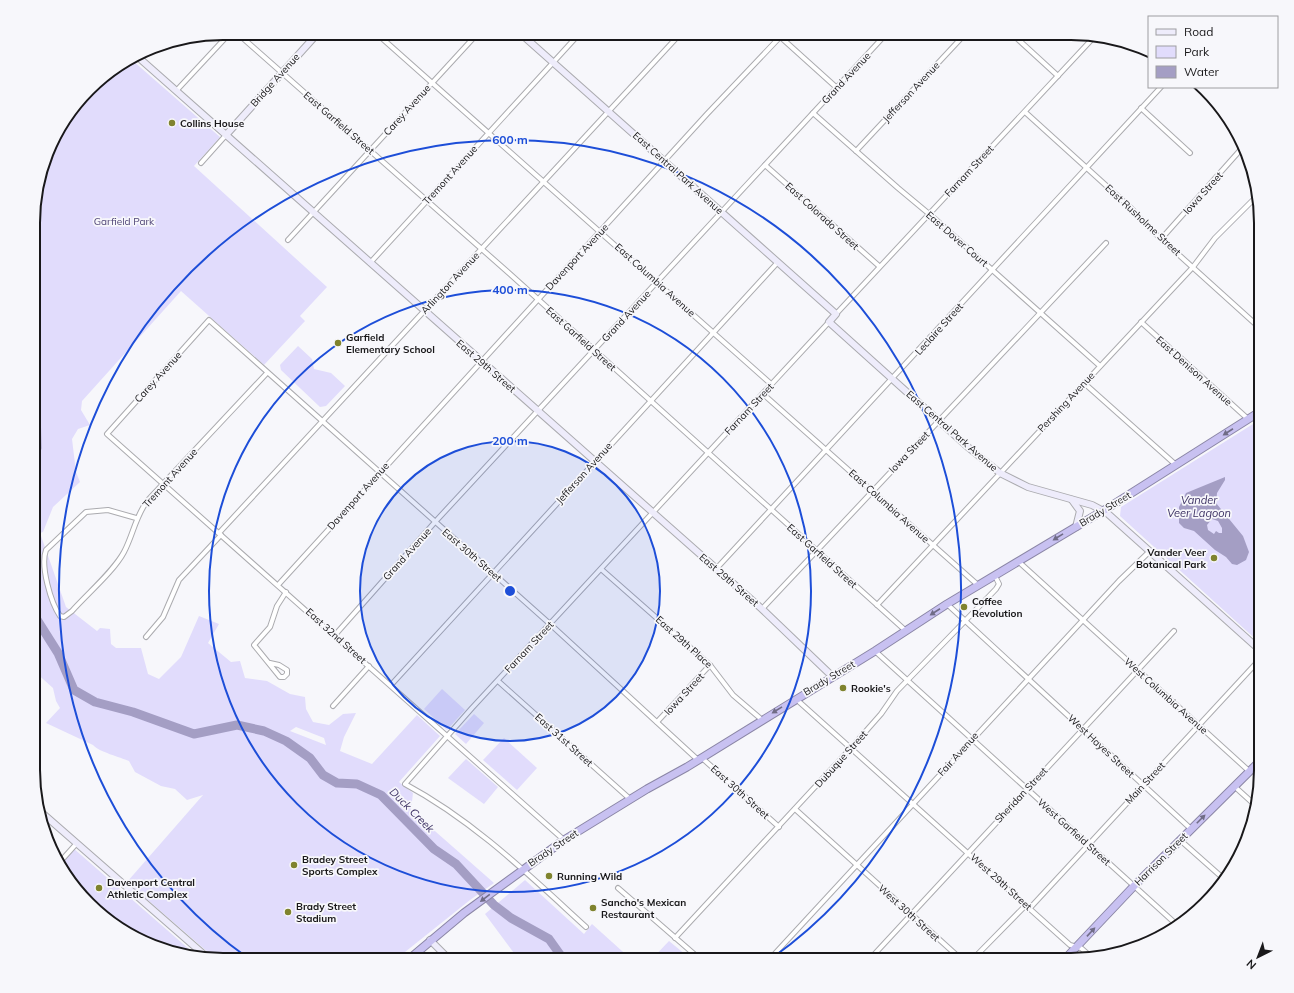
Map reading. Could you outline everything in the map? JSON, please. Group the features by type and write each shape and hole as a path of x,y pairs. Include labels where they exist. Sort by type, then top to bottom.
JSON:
{"highway":[{"name":"Brady Street","path":"416,953 430,940 522,869 564,840 630,799 700,759 795,698 875,651 947,604 1176,466 1254,415"},
{"name":"Harrison Street","path":"1070,953 1134,886 1254,767"}],"street":[{"path":"176,91 223,40"},
{"name":"East Garfield Street","path":"245,40 594,350 906,631"},
{"name":"Bridge Avenue","path":"201,163 312,40"},
{"name":"East Columbia Avenue","path":"384,40 771,384"},
{"name":"Carey Avenue","path":"288,240 472,40"},
{"name":"East Central Park Avenue","path":"528,40 836,314"},
{"name":"Tremont Avenue","path":"370,263 573,40"},
{"name":"Arlington Avenue","path":"146,637 163,617 180,580 220,534 674,40"},
{"name":"Davenport Avenue","path":"278,585 665,162 774,40"},
{"path":"784,40 837,88"},
{"name":"Grand Avenue","path":"335,635 435,522 881,40"},
{"name":"Jefferson Avenue","path":"856,151 959,40"},
{"path":"1019,40 1058,76"},
{"name":"Farnam Street","path":"522,869 464,819 436,800 406,784 447,736 763,394 878,266 928,215 1090,41"},
{"name":"East 29th Street","path":"141,60 762,609 833,677"},
{"name":"Leclaire Street","path":"716,569 1088,168 1160,88"},
{"path":"1141,108 1190,153"},
{"name":"East Rusholme Street","path":"1025,112 1088,168 1254,323"},
{"name":"East Dover Court","path":"813,113 928,215 934,218 1100,366"},
{"name":"Iowa Street","path":"1162,238 1239,151"},
{"name":"East Colorado Street","path":"765,165 878,266"},
{"name":"Pershing Avenue","path":"877,605 932,544 1193,267 1215,238 1252,201"},
{"name":"Iowa Street","path":"762,609 1106,243"},
{"name":"Jefferson Avenue","path":"391,685 778,262"},
{"name":"Carey Avenue","path":"108,434 209,320"},
{"name":"East 30th Street","path":"209,320 550,624 657,722 779,827"},
{"name":"East Central Park Avenue","path":"828,322 1000,473 1028,486 1104,510 1254,645"},
{"name":"East Denison Avenue","path":"1141,322 1248,419"},
{"name":"Tremont Avenue","path":"136,518 108,510 86,512 46,550 46,577 59,615 64,617 114,566 124,552 136,518 147,501 267,373"},
{"path":"1084,382 1176,466"},
{"name":"East Columbia Avenue","path":"763,394 979,586"},
{"name":"East 32nd Street","path":"108,434 564,840"},
{"path":"1071,499 1075,502 1080,511 1076,526"},
{"name":"Fair Avenue","path":"776,953 914,804 972,739 1150,550"},
{"path":"1019,562 1083,620"},
{"name":"East 29th Place","path":"601,569 710,665 733,695 762,720"},
{"name":"Dubuque Street","path":"675,938 851,748 908,680 966,621 997,586 998,581 995,576"},
{"path":"270,663 254,646 270,627 276,606 286,592"},
{"name":"West Hayes Street","path":"947,604 1191,829"},
{"name":"West Columbia Avenue","path":"1083,620 1249,772"},
{"name":"Sheridan Street","path":"875,953 1174,631"},
{"path":"875,651 972,739"},
{"name":"Iowa Street","path":"657,722 710,665"},
{"path":"333,706 369,666"},
{"name":"Main Street","path":"1030,908 1254,666"},
{"name":"East 31st Street","path":"498,681 630,799"},
{"path":"795,698 914,804"},
{"name":"West Garfield Street","path":"972,739 1173,922"},
{"path":"1234,786 1251,801"},
{"name":"West 29th Street","path":"914,804 1070,945 1077,946 1086,953"},
{"path":"795,809 857,866"},
{"path":"46,816 200,951"},
{"path":"1180,840 1220,876"},
{"path":"63,859 77,843"},
{"name":"West 30th Street","path":"857,866 954,953"},
{"path":"522,869 586,927"},
{"path":"618,888 693,953"},
{"path":"979,953 1026,905"},
{"path":"430,940 443,953"}],"green space":[{"name":"Garfield Park","path":"135,62 220,137 194,166 327,287 300,316 305,321 264,365 181,291 82,401 81,410 90,425 78,429 72,439 76,472 80,482 53,507 43,532 40,533 40,211 46,175 64,131 85,102 102,85"},
{"path":"298,346 312,359 314,369 331,373 345,386 326,406 320,407 281,370 280,365"},
{"name":"Vander Veer Botanical Park","path":"1254,423 1254,638 1120,516 1121,507"},
{"path":"40,533 66,607 97,631 100,628 110,629 111,644 116,648 141,648 148,674 159,679 181,657 199,616 219,624 208,643 231,662 240,661 245,678 267,681 290,694 305,697 306,709 313,722 329,725 343,714 356,713 344,737 340,751 372,764 417,715 440,736 399,782 413,793 411,810 494,883 470,900 404,953 208,953 127,882 203,795 187,800 175,789 161,786 135,772 129,761 96,748 93,745 46,723 60,708 56,701 53,688 40,676","holes":["296,727 324,738 326,745 290,731"]},
{"path":"442,689 465,710 447,730 424,709"},
{"path":"474,714 484,723 466,744 455,734"},
{"path":"504,738 537,768 517,790 483,760"},
{"path":"466,759 498,787 484,804 448,778"},
{"name":"Davenport Central Athletic Complex","path":"73,848 189,949 175,947 153,939 131,929 111,915 85,891 63,859"},
{"path":"525,880 584,934 592,924 624,953 514,953 485,914"},
{"path":"669,941 684,953 658,953"}],"water":[{"name":"Vander Veer Lagoon","path":"1225,477 1225,480 1217,493 1216,503 1243,536 1249,552 1246,560 1237,565 1232,564 1226,557 1215,550 1194,531 1184,528 1179,523 1179,507 1186,493","holes":["1212,519 1218,521 1222,528 1222,533 1216,531 1214,534 1208,530 1207,525"]}],"waterway":[{"name":"Duck Creek","path":"40,624 58,653 74,690 95,702 133,712 194,734 237,725 264,731 286,741 310,758 323,775 337,783 357,784 381,795 434,849 456,864 494,905 511,918 549,939 559,953"}],"place":[{"name":"Collins House","path":"172,123"},
{"name":"Garfield Elementary School","path":"338,343"},
{"name":"Vander Veer Botanical Park","path":"1214,558"},
{"name":"Coffee Revolution","path":"964,607"},
{"name":"Rookie's","path":"843,688"},
{"name":"Bradey Street Sports Complex","path":"294,865"},
{"name":"Running Wild","path":"549,876"},
{"name":"Davenport Central Athletic Complex","path":"99,888"},
{"name":"Sancho's Mexican Restaurant","path":"593,908"},
{"name":"Brady Street Stadium","path":"288,912"}]}
